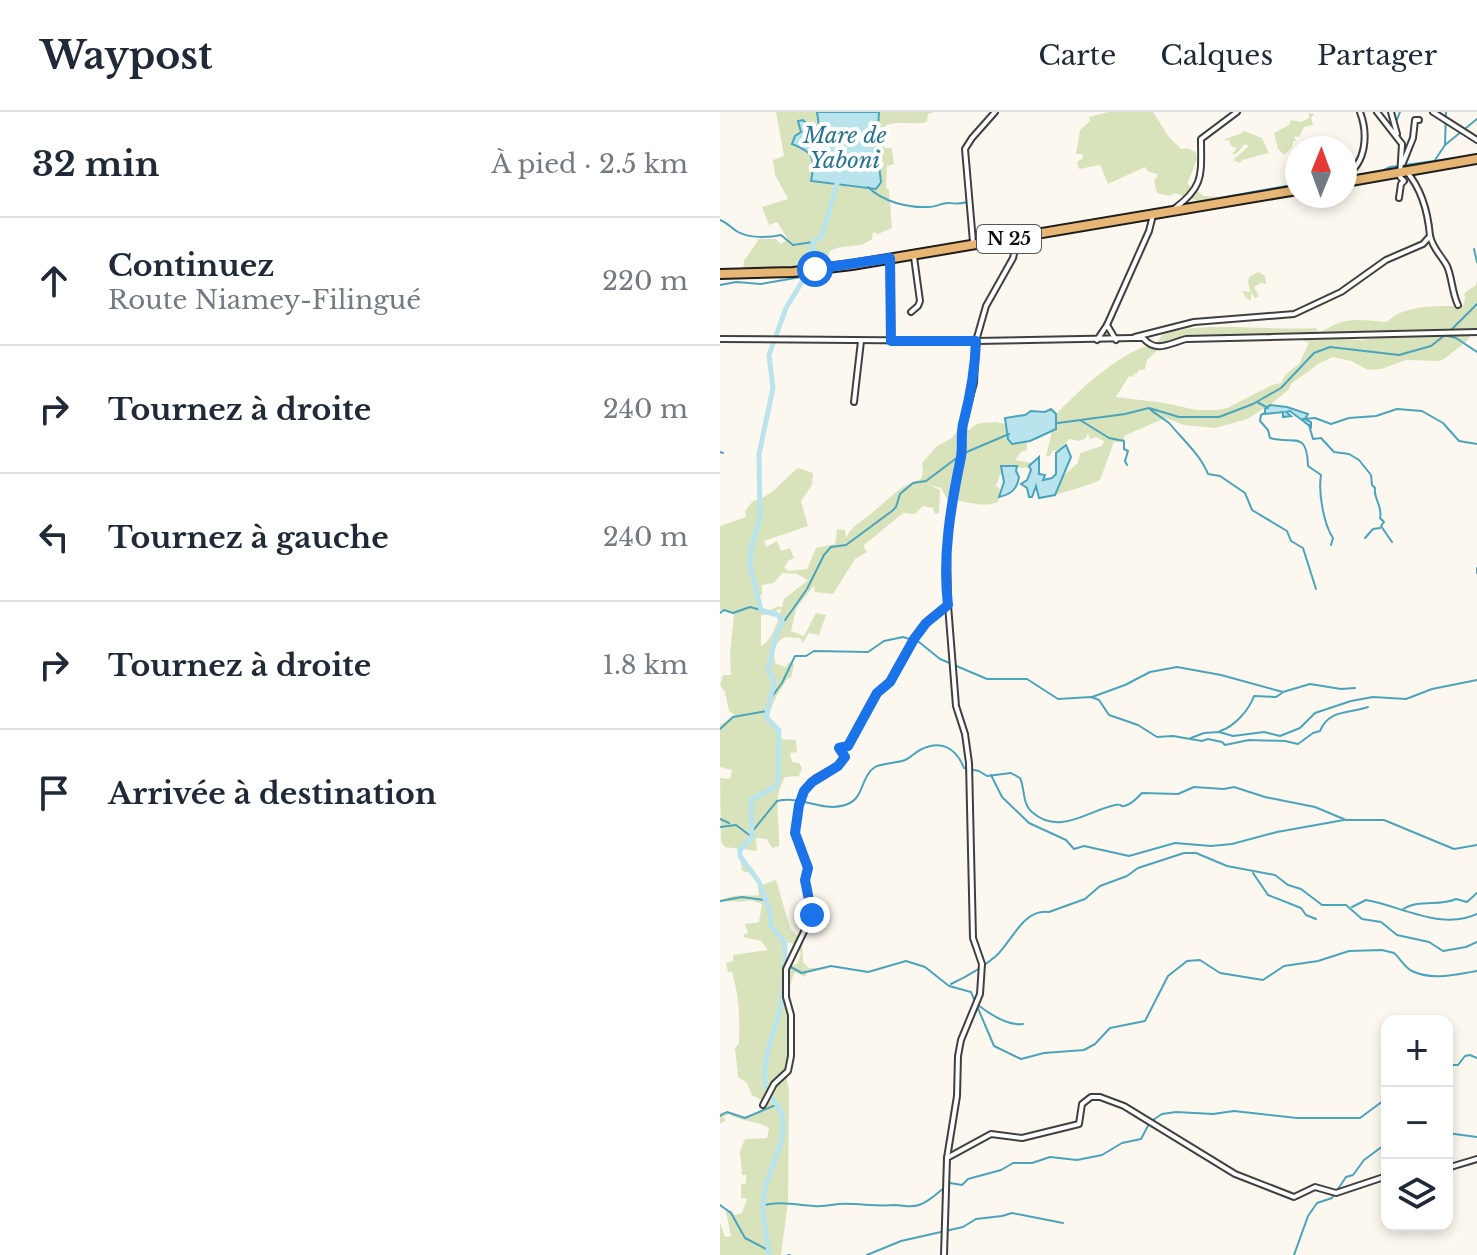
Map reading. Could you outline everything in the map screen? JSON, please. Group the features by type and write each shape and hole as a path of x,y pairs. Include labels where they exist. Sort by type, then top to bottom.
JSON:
{"main road":[{"path":"1357,177 1477,159"},
{"name":"N 25","path":"720,274 804,271 1285,192"}],"street":[{"path":"973,245 965,149 978,129 995,112"},
{"path":"1168,212 1187,199 1197,187 1203,164 1201,139 1237,112"},
{"path":"1357,164 1364,146 1366,127 1360,112"},
{"path":"1377,112 1398,137"},
{"path":"1391,112 1403,151 1403,169 1416,184 1434,250 1448,267 1458,305"},
{"path":"1433,112 1441,120 1477,140"},
{"path":"1399,198 1404,181 1400,177 1413,138 1415,120 1419,120"},
{"path":"1096,340 1107,325 1149,231 1153,215"},
{"path":"1133,338 1194,322 1294,314 1341,292 1386,260 1423,244 1430,236"},
{"path":"944,1255 947,1158 957,1096 959,1049 980,994 982,966 973,938 968,746 956,706 947,547 962,454 964,420 974,383 976,341 986,306 1013,258 1018,237"},
{"path":"911,312 920,301 914,254"},
{"path":"890,258 891,341"},
{"path":"1107,325 1116,340"},
{"path":"720,339 976,341 1143,338 1155,347 1186,339 1477,332"},
{"path":"854,402 861,341"},
{"path":"763,1105 774,1084 788,1071 791,1015 786,997 786,969 812,915 805,880 808,868 795,833 804,791 816,778 842,762 845,757 839,748 848,746 877,693 890,682 926,623 948,605"},
{"path":"947,1158 991,1134 1022,1138 1079,1124 1082,1104 1091,1097 1100,1097 1136,1113 1191,1150 1235,1174 1294,1197 1315,1187 1336,1193 1381,1178"},
{"path":"1453,1166 1477,1159"}],"green space":[{"path":"776,112 817,112 819,126 816,133 799,122 801,132 795,146 804,147 824,172 842,185 876,189 881,182 877,147 879,112 934,112 928,114 927,122 886,125 884,148 892,148 894,164 887,166 886,188 889,190 892,228 878,234 873,232 872,239 862,244 830,251 830,266 780,271 743,270 744,261 759,239 776,239 781,244 788,239 777,222 769,225 762,207 788,199 775,175 773,160 784,156"},
{"path":"1108,112 1153,112 1181,149 1196,152 1197,160 1187,184 1204,196 1220,199 1201,202 1175,193 1170,196 1157,193 1154,180 1157,174 1145,167 1108,184 1100,165 1079,169 1077,162 1083,158 1082,154 1076,154 1080,130 1090,121 1089,117"},
{"path":"1309,113 1314,114 1311,118 1313,125 1304,127 1300,136 1285,136 1284,155 1278,149 1274,133 1289,125 1291,120 1301,122 1309,118"},
{"path":"1244,131 1262,138 1269,153 1240,163 1233,160 1249,146 1245,144 1236,154 1232,154 1237,148 1225,139"},
{"path":"1259,272 1265,276 1266,284 1254,287 1259,296 1255,298 1251,293 1251,300 1247,299 1242,291 1250,292 1250,276"},
{"path":"1477,279 1477,328 1466,342 1444,359 1406,360 1368,370 1351,361 1333,357 1292,383 1270,405 1247,419 1215,428 1184,425 1163,417 1124,436 1125,442 1114,442 1100,480 1055,495 1062,477 1078,463 1080,453 1102,446 1104,441 1096,437 1090,439 1088,433 1085,439 1079,441 1069,439 1059,451 1053,450 1050,456 1046,456 1052,431 1056,429 1056,414 1102,372 1129,354 1157,343 1162,335 1215,327 1316,328 1318,332 1347,321 1387,322 1412,309 1463,306 1465,293 1476,285","holes":["1383,331 1390,335 1362,340 1320,338 1318,334","1291,335 1309,343 1299,364 1286,374 1281,383 1227,408 1196,410 1116,397 1129,376 1133,377 1134,373 1136,375 1145,369 1147,360 1160,348 1181,337 1249,338"]},
{"path":"996,422 1005,424 1009,439 1021,443 1027,441 1027,450 1015,460 1034,463 1030,468 1002,467 1004,475 1000,475 996,486 1000,489 998,502 986,505 948,501 941,488 927,484 940,490 939,513 935,514 933,508 923,506 915,514 903,513 863,546 867,552 855,559 833,594 815,592 814,585 796,609 791,631 804,636 816,613 826,615 819,635 809,633 803,643 800,638 785,637 775,649 776,664 786,667 788,663 794,664 791,678 779,692 769,717 781,729 780,739 796,740 797,752 790,753 792,762 799,763 802,768 799,776 785,777 781,785 778,802 779,846 772,848 767,839 756,838 757,851 741,849 741,853 761,885 776,880 790,928 802,941 803,962 809,968 828,968 807,972 805,977 795,972 790,988 793,1043 787,1076 788,1202 781,1255 720,1255 720,1223 725,1237 731,1236 726,1212 731,1210 735,1215 742,1213 747,1199 741,1198 741,1185 746,1183 746,1175 742,1175 740,1151 745,1139 767,1138 769,1128 729,1114 723,1117 726,1120 720,1124 720,1113 726,1112 747,1117 763,1106 761,1100 752,1095 747,1083 738,1077 735,1048 739,1043 738,1007 732,972 728,972 726,963 733,961 733,955 768,950 761,941 744,937 748,933 745,924 759,922 762,904 750,900 720,903 733,896 759,895 757,881 751,873 742,871 739,849 725,847 721,841 720,778 730,779 732,770 720,767 720,725 735,715 729,711 725,692 720,685 723,675 731,675 734,615 725,609 720,611 720,526 746,517 745,511 753,501 772,492 798,468 813,473 812,485 801,501 808,526 764,541 766,547 777,541 781,551 790,548 794,558 784,568 789,571 807,569 816,548 835,544 837,529 845,530 846,538 855,526 895,493 921,479 922,463 937,446 952,438 957,431","holes":["782,573 797,574 808,580 784,599 782,607 769,611 757,604 756,598 762,595 762,585 774,583","781,609 771,635 761,646 761,615 772,615","787,942 797,945 801,954 797,964 787,964"]}],"water":[{"name":"Mare de Yaboni","path":"817,112 879,112 877,147 881,182 876,189 811,181 811,156 792,144 801,132 798,121 803,120 808,129 816,132 819,126"},
{"path":"1270,405 1308,414 1305,419 1311,422 1311,427 1290,411 1286,412 1291,416 1283,417 1283,412 1265,414 1265,409"},
{"path":"1051,409 1056,414 1056,429 1030,441 1012,444 1008,439 1005,418"},
{"path":"1066,445 1071,457 1055,495 1039,498 1036,486 1032,497 1029,497 1027,488 1021,484 1027,480 1031,470 1029,466 1039,457 1039,474 1045,475 1043,480 1052,478 1056,474 1056,453"},
{"path":"1001,466 1017,466 1019,477 1013,490 999,497 1004,482"}],"waterway":[{"path":"1396,122 1400,112"},
{"path":"1435,160 1445,145 1446,112"},
{"path":"1445,145 1477,119"},
{"path":"1357,175 1464,157"},
{"path":"809,268 813,242 822,236 838,180"},
{"path":"1220,198 1285,186"},
{"path":"868,187 888,200 913,206 932,207 967,202"},
{"path":"720,220 748,235 781,235 793,245 813,242"},
{"path":"1474,249 1477,262"},
{"path":"769,1255 763,1202 780,1147 783,1121 766,1087 765,1071 782,996 785,943 771,926 770,913 759,882 740,856 740,850 752,837 751,800 775,787 778,781 779,731 766,717 774,682 768,670 776,634 783,623 778,615 761,610 750,565 752,543 760,518 759,454 773,388 769,355 786,308 808,272"},
{"path":"720,285 736,282 761,284 807,276"},
{"path":"1450,331 1477,304"},
{"path":"1444,335 1456,338 1477,352"},
{"path":"1058,423 1149,408 1179,417 1219,417 1253,404 1281,388 1314,353 1330,347 1399,355 1431,346 1445,335"},
{"path":"720,341 732,341"},
{"path":"1257,402 1268,408"},
{"path":"1150,409 1170,424 1196,453 1208,474 1220,476 1245,493 1252,510 1287,531 1291,541 1303,548 1316,589"},
{"path":"1303,419 1315,418 1331,424 1397,409 1422,411 1443,423 1459,441 1477,444"},
{"path":"1265,413 1260,421 1270,438 1302,443 1308,466 1321,475 1321,499 1324,517 1333,538 1331,545"},
{"path":"1080,420 1109,438 1124,441 1124,449 1128,451 1127,465"},
{"path":"1309,425 1313,439 1321,438 1334,452 1349,454 1359,460 1371,475 1380,518 1384,522 1381,526 1392,542"},
{"path":"783,623 831,547 846,545 892,511 900,494 913,483 926,481 962,454 1009,434"},
{"path":"1365,538 1373,529 1380,528"},
{"path":"1477,568 1477,573"},
{"path":"720,613 724,610 733,613 750,607 761,610"},
{"path":"768,702 782,683 795,656 806,656 814,651 868,652 884,641 903,637 919,642 940,659 987,679 1027,679 1058,699 1091,697 1099,700 1109,715 1138,725 1157,737 1208,739 1225,745 1249,740 1298,744 1320,731 1334,716 1368,707"},
{"path":"1092,697 1150,672 1177,667 1283,692 1310,684 1355,688"},
{"path":"1191,738 1219,732 1233,736 1264,732 1280,736 1300,728 1315,713 1351,701 1373,697 1406,699 1432,689 1477,680"},
{"path":"1220,731 1240,717 1254,696 1276,697 1282,693"},
{"path":"720,729 733,717 767,711"},
{"path":"751,833 777,801 796,800 832,807 850,803 858,796 867,775 875,767 905,760 935,745 947,747 957,755 964,768 987,776 1011,773 1020,778 1029,809 1052,822 1073,820 1115,805 1124,806 1142,793 1178,794 1194,787 1234,787 1315,807 1346,820 1384,820 1454,849 1477,845"},
{"path":"991,775 1002,797 1029,823 1066,840 1074,849 1084,846 1129,856 1175,843 1232,844 1344,820"},
{"path":"720,819 729,823"},
{"path":"720,827 736,825 752,837"},
{"path":"951,984 996,956 1032,915 1085,899 1100,886 1127,876 1138,868 1184,853 1196,853 1227,866 1275,875 1322,905 1346,905 1362,919 1381,922 1397,935 1429,942 1443,951 1477,942"},
{"path":"1253,873 1268,895 1301,908 1306,915 1316,919"},
{"path":"1402,910 1415,904 1456,899 1467,902 1477,893"},
{"path":"720,901 742,897 764,900"},
{"path":"1352,907 1366,900 1436,919 1464,919 1477,914"},
{"path":"785,964 802,973 831,966 868,972 906,961 925,967 949,986 971,992 994,1046 1021,1059 1044,1053 1084,1050 1095,1044 1110,1028 1145,1021 1168,976 1187,961 1200,960 1220,973 1263,980 1284,966 1318,961 1349,951 1382,950 1394,953 1412,971 1428,976 1477,971"},
{"path":"978,1005 1006,1022 1023,1024"},
{"path":"1453,1065 1458,1065 1465,1056 1477,1058"},
{"path":"764,1205 916,1206 950,1183 962,1185 968,1179 1001,1170 1013,1163 1032,1163 1050,1157 1077,1160 1102,1155 1122,1143 1141,1139 1150,1122 1162,1114 1234,1111 1297,1118 1360,1118 1381,1102"},
{"path":"720,1116 727,1112 745,1118 778,1104"},
{"path":"1453,1134 1477,1137"},
{"path":"1294,1255 1308,1216 1317,1203 1332,1198 1346,1177 1353,1175 1364,1160 1381,1147"},
{"path":"720,1205 731,1213 745,1238 768,1250"},
{"path":"867,1255 901,1241 963,1227 976,1219 1012,1213 1063,1223"}],"route":[{"path":"812,915 805,880 808,868 795,833 804,791 816,778 842,762 845,757 839,748 848,746 877,693 890,682 926,623 948,605 947,547 962,454 962,427 974,383 976,341 891,341 890,258 815,269"}]}
